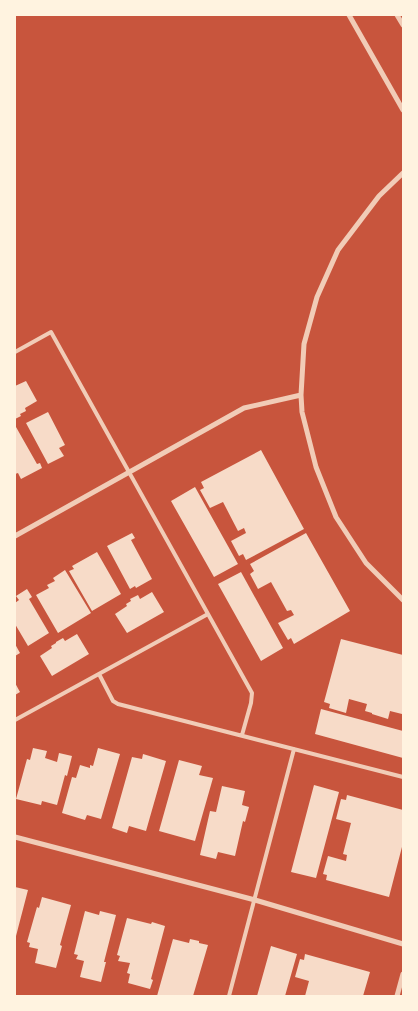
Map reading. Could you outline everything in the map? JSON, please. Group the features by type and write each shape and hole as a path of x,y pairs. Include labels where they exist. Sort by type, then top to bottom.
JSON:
{"street":[{"path":"350,15 403,110"},
{"path":"397,15 403,25"},
{"path":"403,173 379,196 338,250 317,297 304,344 301,395 302,412 316,467 336,517 366,563 403,600"},
{"path":"15,536 244,408 301,395"},
{"path":"15,837 255,900 403,944"},
{"path":"397,996 403,974"}],"lane":[{"path":"15,352 51,332 252,693 242,735"},
{"path":"15,720 208,614"},
{"path":"98,674 113,701 118,704 403,777"},
{"path":"229,996 294,749"}],"building":[{"path":"26,381 37,401 25,408 26,411 15,419 15,386"},
{"path":"48,412 65,445 59,448 64,456 48,464 26,423"},
{"path":"16,427 37,464 40,463 42,468 21,479 18,473 15,474"},
{"path":"261,450 304,529 246,560 243,554 239,556 231,541 246,533 244,528 238,531 223,502 210,508 200,490 204,488 201,482"},
{"path":"195,487 238,564 214,577 171,501"},
{"path":"132,533 135,538 131,540 152,579 136,588 135,586 130,589 107,546"},
{"path":"306,533 350,611 294,644 291,638 288,640 278,623 294,615 291,610 287,611 271,582 258,589 250,574 254,571 250,564"},
{"path":"97,552 121,594 92,611 69,571 74,569 72,566"},
{"path":"65,570 91,613 58,633 36,595 49,588 47,585 55,581 53,578"},
{"path":"241,572 283,648 261,661 218,584"},
{"path":"27,589 32,597 29,599 49,633 28,646 15,624 15,603 19,600 16,596"},
{"path":"152,592 164,612 127,633 115,614 127,606 126,604 131,601 130,599 138,595 140,599"},
{"path":"77,634 89,654 52,676 40,656 52,648 51,646 56,642 63,638 65,641"},
{"path":"341,639 403,655 402,714 390,711 388,719 365,711 367,704 349,699 346,713 329,708 330,704 324,702"},
{"path":"15,644 20,653 15,656"},
{"path":"15,683 20,692 15,695"},
{"path":"321,709 403,731 403,758 315,734"},
{"path":"33,748 47,751 45,758 57,762 59,753 72,756 57,805 42,801 41,805 16,799 27,759 30,760"},
{"path":"98,748 120,754 101,819 87,815 85,820 62,813 72,777 76,778 80,765 90,768 90,765 93,766"},
{"path":"143,754 166,761 146,831 129,826 127,833 112,828 132,757 142,759"},
{"path":"179,760 202,766 199,775 213,778 195,841 159,831"},
{"path":"314,785 339,792 316,878 291,872"},
{"path":"222,786 245,791 242,805 249,807 245,822 243,821 235,856 218,852 216,859 200,855 210,811 216,812"},
{"path":"347,795 403,810 403,843 389,897 326,880 327,875 323,874 328,856 346,861 347,855 343,854 351,823 336,819 341,799 346,800"},
{"path":"15,887 28,890 16,936 15,936"},
{"path":"42,897 71,905 56,968 35,963 38,949 29,947 30,943 27,942 37,907 39,908"},
{"path":"85,911 99,915 100,911 116,915 101,982 80,977 84,961 76,959 78,955 74,954"},
{"path":"127,918 165,926 150,989 128,983 130,974 127,973 130,963 118,961 120,956 117,955"},
{"path":"173,939 189,943 190,939 208,945 193,996 157,996"},
{"path":"271,946 297,954 285,996 257,996"},
{"path":"305,954 370,972 363,996 305,996 309,981 295,977 300,959 304,960"}]}
